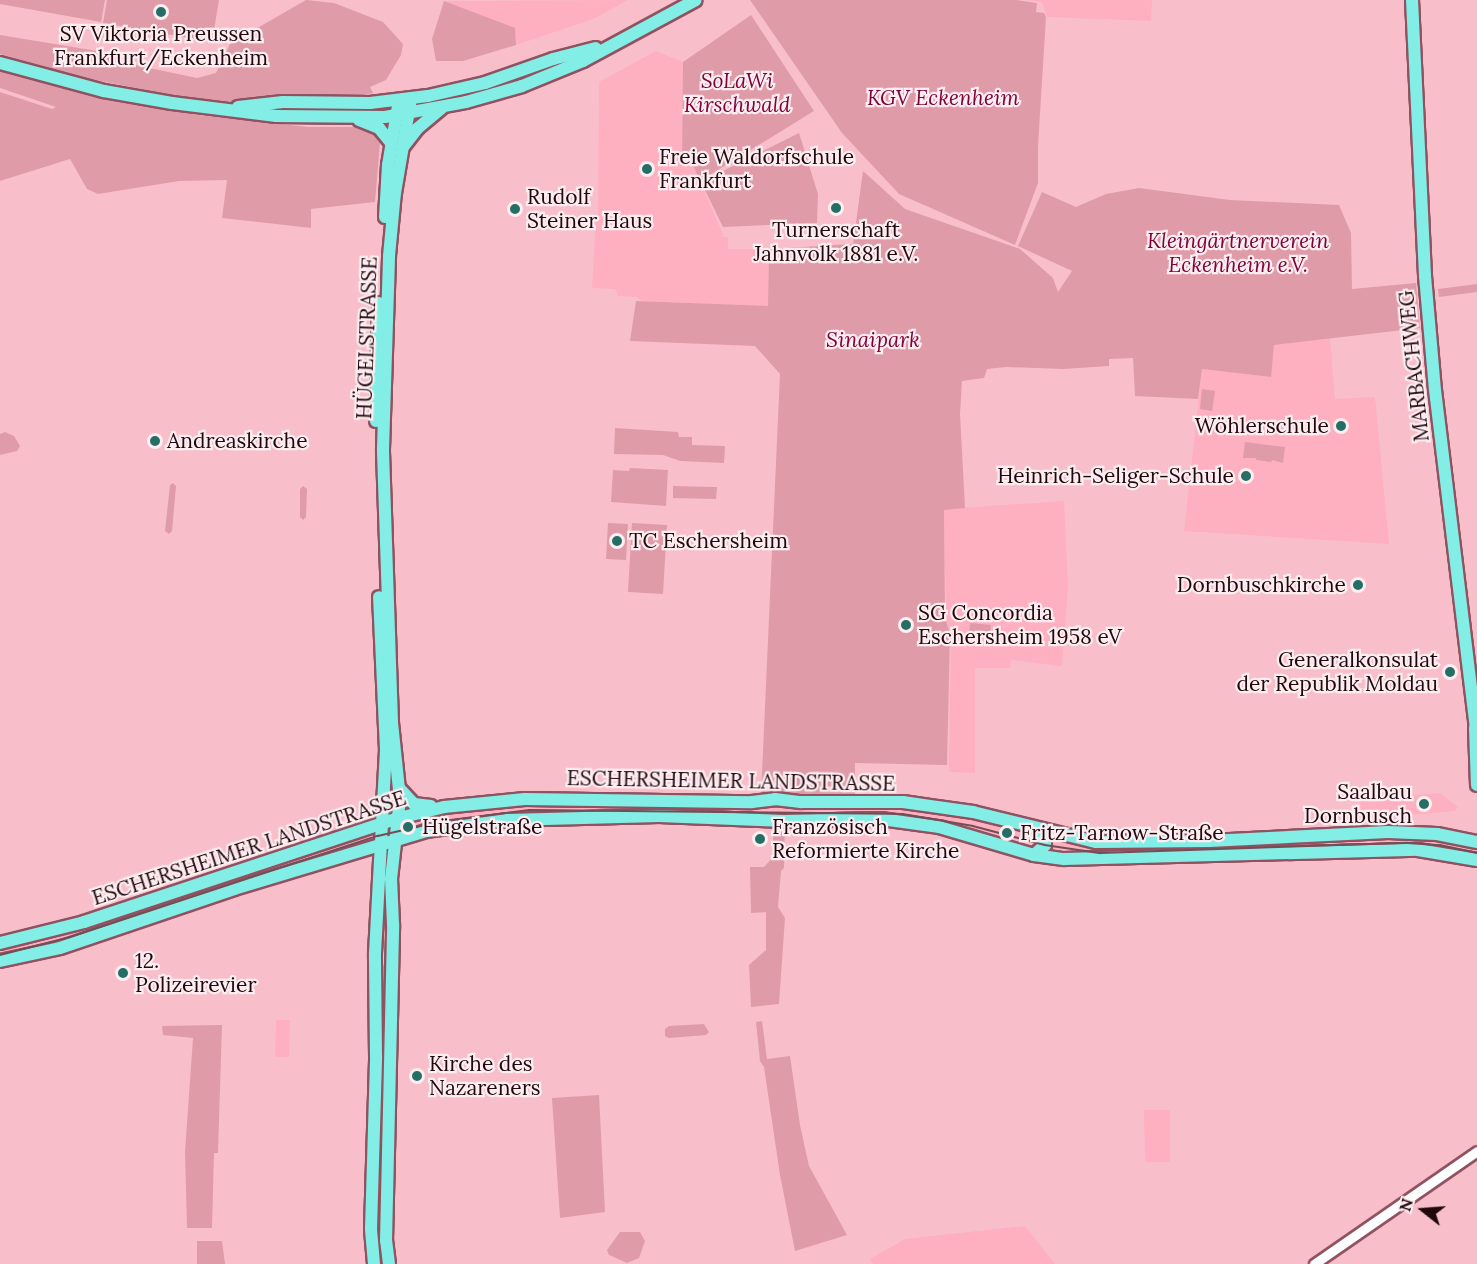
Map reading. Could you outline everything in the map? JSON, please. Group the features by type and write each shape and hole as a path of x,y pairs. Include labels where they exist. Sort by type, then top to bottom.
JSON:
{"main road":[{"path":"0,63 104,91 266,116 356,119 402,115 444,107 522,86 583,61 696,0"},
{"name":"MARBACHWEG","path":"1412,0 1425,276 1435,390 1476,731 1477,785"},
{"path":"222,109 283,102 346,104 405,99 485,83 554,59 609,46"},
{"name":"HÜGELSTRASSE","path":"392,833 381,669 377,480 378,306 397,146 405,99"},
{"path":"356,119 379,128 397,146 444,107"},
{"name":"HÜGELSTRASSE","path":"374,1264 371,1229 376,1056 375,953 400,789 392,723 384,512 386,329 397,146"},
{"path":"378,306 386,329"},
{"path":"400,789 414,804 444,807"},
{"name":"ESCHERSHEIMER LANDSTRASSE","path":"0,960 60,948 234,889 392,833 444,807 525,799 752,802 775,799 801,802 903,802 973,812 1042,831 1096,842 1209,841 1388,832 1437,834 1477,842"},
{"name":"ESCHERSHEIMER LANDSTRASSE","path":"0,943 84,922 366,829 392,833 564,817 881,819 939,827 1034,855 1078,860 1418,850 1477,860"},
{"path":"1034,855 1045,845 1042,831"},
{"path":"389,1264 386,1241 393,942 392,833"},
{"path":"378,935 382,945 386,946 393,942"},
{"path":"375,953 385,955 391,970"}],"street":[{"path":"1314,1264 1477,1151"}],"shaded area":[{"path":"628,0 593,19 516,45 515,28 444,1"},
{"path":"1028,0 1152,0 1151,21 1047,17 1042,2"},
{"name":"Freie Waldorfschule Frankfurt","path":"656,51 683,62 682,158 690,158 724,237 728,237 728,249 769,249 768,306 642,301 637,297 618,296 615,289 592,288 596,216 598,216 599,82"},
{"path":"1330,339 1335,399 1375,397 1389,544 1184,531 1202,369 1270,377 1273,345"},
{"path":"1064,501 1068,586 1062,666 1011,660 1010,668 975,668 975,773 949,772 951,634 946,616 944,509"},
{"path":"1440,793 1458,807 1455,811 1362,819 1360,800"},
{"path":"523,804 840,806 941,811 1028,831 1027,834 1042,838 1041,846 1026,841 1024,844 920,818 886,815 539,812 443,822 411,830 408,820 440,813"},
{"path":"369,833 374,843 69,940 0,956 0,948 69,931"},
{"path":"1405,837 1477,845 1477,855 1422,845 1094,855 1050,848 1052,840 1095,847"},
{"path":"276,1020 290,1020 289,1057 275,1057"},
{"path":"1144,1110 1170,1110 1170,1162 1145,1162"},
{"path":"1025,1226 1055,1264 873,1264 870,1259 905,1239"}],"green space":[{"name":"SV Viktoria Preussen Frankfurt/Eckenheim","path":"0,0 105,0 101,22 0,4"},
{"name":"SV Viktoria Preussen Frankfurt/Eckenheim","path":"107,0 219,0 212,42 103,23"},
{"path":"306,0 334,3 383,22 403,44 401,55 386,80 370,87 373,93 349,98 228,102 171,95 81,77 0,54 0,35 103,52 111,60 197,78 216,73 230,44"},
{"name":"KGV Eckenheim","path":"750,0 1016,0 1037,3 1036,12 1044,13 1046,17 1038,183 1015,245 899,194 842,133"},
{"path":"444,1 515,28 516,45 463,61 436,61 432,39"},
{"name":"SoLaWi Kirschwald","path":"751,15 814,111 700,181 690,158 682,158 683,62"},
{"path":"0,69 69,89 198,115 308,127 362,127 378,133 380,142 375,202 311,209 311,228 222,218 227,180 179,181 98,194 87,189 70,159 0,181 0,92 52,109 56,107 0,88"},
{"path":"799,133 818,194 817,223 723,227 701,182"},
{"path":"863,171 905,209 1020,249 1053,278 1058,292 1072,271 1018,246 1042,192 1076,207 1106,194 1139,188 1230,200 1339,205 1351,233 1352,289 1416,283 1420,328 1274,345 1271,377 1202,369 1198,399 1135,396 1133,358 1109,359 1109,366 1063,369 1006,367 987,369 984,378 962,381 960,414 965,508 944,510 945,616 950,634 947,765 855,763 855,796 761,795 780,374 755,346 630,341 636,301 768,306 769,249 853,244"},
{"path":"1477,284 1477,292 1439,297 1438,289"},
{"path":"1202,389 1215,391 1212,411 1200,409"},
{"path":"615,428 678,432 679,437 692,437 692,445 725,446 724,463 680,461 663,455 614,454"},
{"path":"5,432 14,436 20,446 17,451 0,455 0,434"},
{"path":"1245,442 1285,447 1283,463 1243,458"},
{"path":"630,468 668,470 666,506 611,502 613,470 629,471"},
{"path":"173,483 176,486 172,531 169,534 165,531 170,485"},
{"path":"303,486 307,489 306,517 303,520 300,517 300,489"},
{"path":"673,486 717,487 716,499 673,498"},
{"name":"TC Eschersheim","path":"608,523 628,524 626,560 606,559"},
{"path":"632,523 667,525 663,594 628,592"},
{"path":"970,623 991,625 990,637 969,635"},
{"path":"773,825 785,825 784,868 781,871 778,907 785,918 779,1004 751,1007 749,965 766,950 766,912 751,913 750,867 764,867 773,857"},
{"path":"381,963 386,967 385,1264 377,1264 375,1255"},
{"path":"762,1021 767,1059 790,1056 800,1125 809,1166 847,1235 795,1251 780,1175 764,1067 760,1061 756,1022"},
{"path":"704,1024 709,1032 706,1035 669,1038 665,1036 665,1029 669,1026"},
{"path":"222,1025 218,1153 214,1153 212,1228 187,1228 185,1152 193,1038 163,1035 162,1026"},
{"path":"599,1095 605,1212 560,1218 552,1098"},
{"path":"620,1232 640,1232 645,1241 639,1258 627,1263 609,1255 607,1250"},
{"path":"197,1241 222,1241 225,1264 197,1264"}],"tram line":[{"path":"0,955 70,937 378,836 443,821 529,810 903,814 973,826 1045,845 1100,853 1408,843 1440,845 1477,853"}],"place":[{"name":"SV Viktoria Preussen Frankfurt/Eckenheim","path":"161,12"},
{"name":"Freie Waldorfschule Frankfurt","path":"647,169"},
{"name":"Turnerschaft Jahnvolk 1881 e.V.","path":"836,208"},
{"name":"Rudolf Steiner Haus","path":"515,209"},
{"name":"Wöhlerschule","path":"1341,426"},
{"name":"Andreaskirche","path":"155,441"},
{"name":"Heinrich-Seliger-Schule","path":"1246,476"},
{"name":"TC Eschersheim","path":"617,541"},
{"name":"Dornbuschkirche","path":"1358,585"},
{"name":"SG Concordia Eschersheim 1958 eV","path":"906,625"},
{"name":"Generalkonsulat der Republik Moldau","path":"1450,672"},
{"name":"Saalbau Dornbusch","path":"1424,804"},
{"name":"Hügelstraße","path":"408,827"},
{"name":"Fritz-Tarnow-Straße","path":"1007,833"},
{"name":"Französisch Reformierte Kirche","path":"760,839"},
{"name":"12. Polizeirevier","path":"123,973"},
{"name":"Kirche des Nazareners","path":"417,1076"}],"park label":[{"name":"Kleingärtnerverein Eckenheim e.V.","path":"1238,253"},
{"name":"Sinaipark","path":"873,340"}]}
